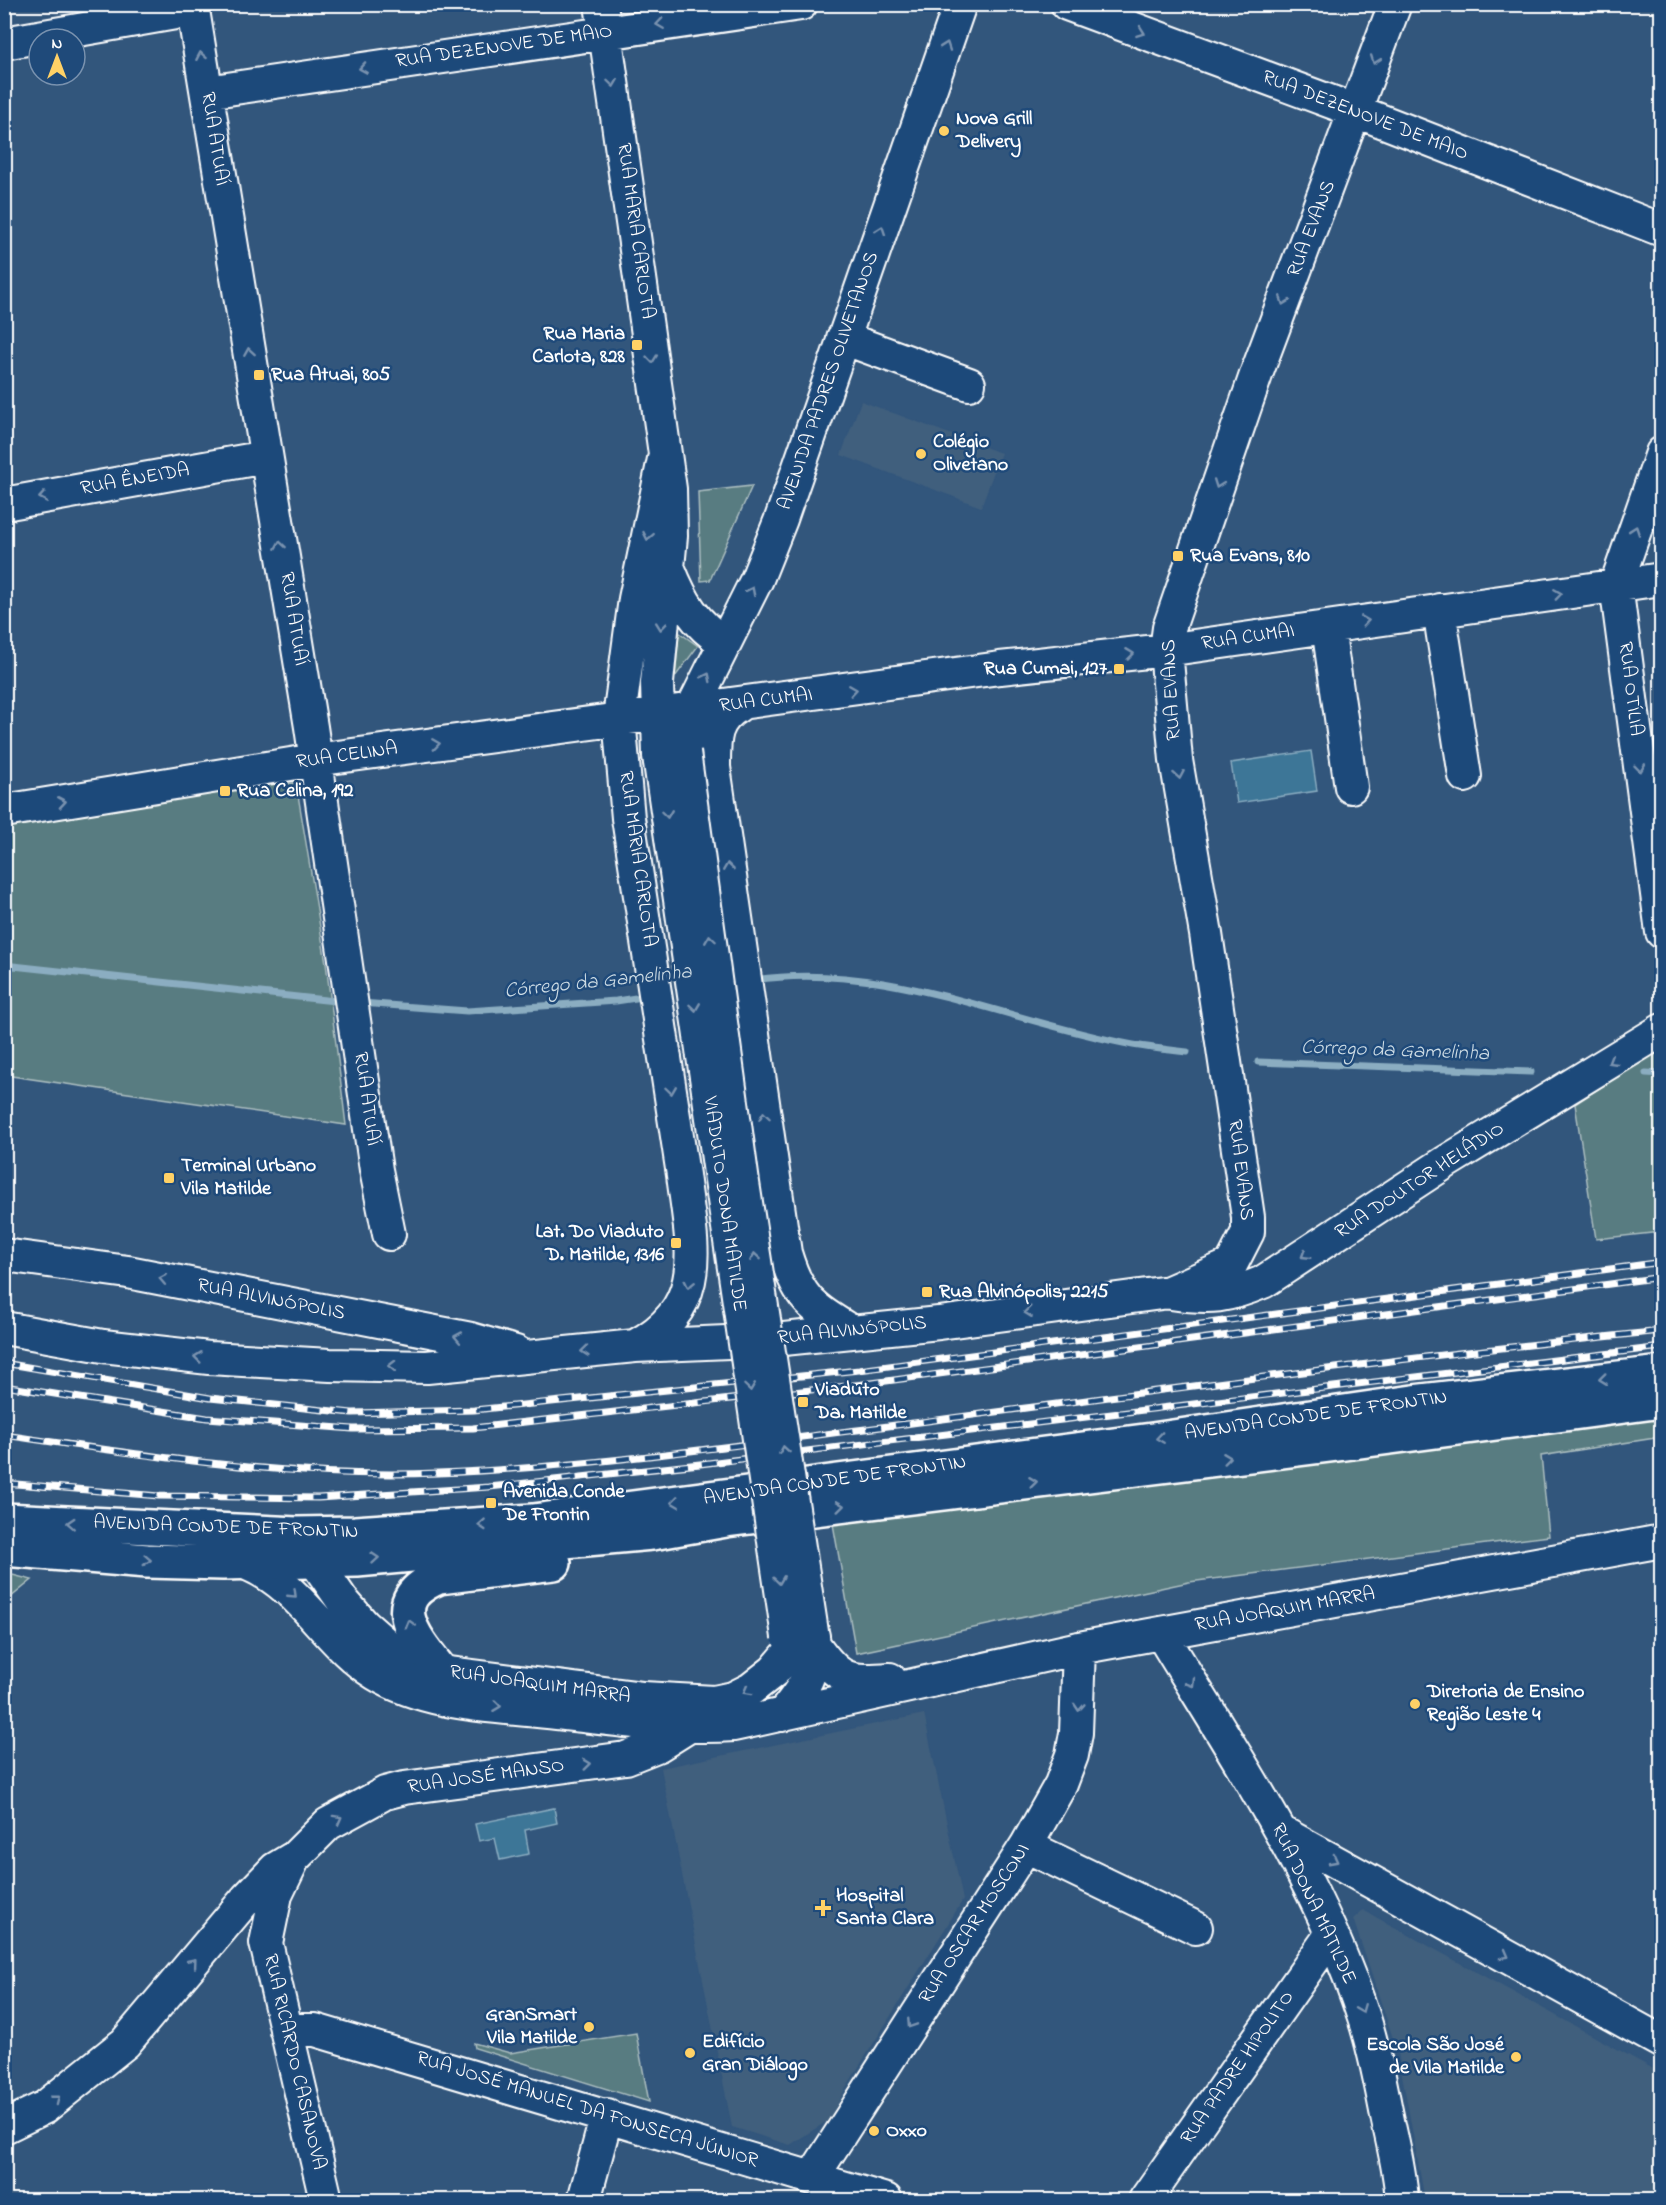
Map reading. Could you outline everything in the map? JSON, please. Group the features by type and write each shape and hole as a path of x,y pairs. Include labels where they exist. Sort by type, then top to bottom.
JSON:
{"highway":[{"name":"AVENIDA CONDE DE FRONTIN","path":"4,1520 297,1534 355,1533 533,1521 1152,1440 1413,1402 1662,1373"},
{"name":"AVENIDA CONDE DE FRONTIN","path":"4,1549 147,1560 244,1563 316,1562 651,1533 726,1520 1662,1401"},
{"path":"442,1672 410,1629 407,1611 411,1596 423,1583 439,1577 572,1559 651,1533"}],"street":[{"name":"RUA DEZENOVE DE MAIO","path":"207,92 603,18 801,4"},
{"name":"AVENIDA PADRES OLIVETANOS","path":"672,754 757,579 781,519 960,4"},
{"name":"RUA DEZENOVE DE MAIO","path":"1067,4 1356,111 1662,230"},
{"name":"RUA EVANS","path":"1169,1292 1231,1265 1248,1232 1248,1217 1208,945 1176,760 1166,650 1169,628 1257,372 1395,4"},
{"path":"4,43 192,7"},
{"name":"RUA ATUAÍ","path":"192,7 315,760 357,1029 376,1170 389,1234"},
{"name":"RUA MARIA CARLOTA","path":"603,18 648,326 671,507 669,568 659,648 657,715 672,754"},
{"path":"843,338 969,384"},
{"name":"RUA OTÍLIA","path":"1662,453 1616,585 1662,932"},
{"name":"RUA ÊNEIDA","path":"4,504 266,457"},
{"name":"RUA MARIA CARLOTA","path":"635,1346 661,1330 673,1318 688,1291 691,1275 690,1237 683,1175 663,1033 628,818 619,718 634,599 664,459"},
{"path":"669,568 687,610 711,634 725,643"},
{"name":"RUA CUMAI","path":"691,711 1000,668 1166,650 1328,627 1441,620 1616,585 1662,579"},
{"path":"1441,620 1465,776"},
{"path":"1328,627 1351,787"},
{"path":"738,706 725,714 718,726 714,767 785,1253 794,1282 804,1298 820,1312 852,1332"},
{"name":"RUA CELINA","path":"4,811 315,760 619,718 691,711"},
{"name":"VIADUTO DONA MATILDE","path":"672,754 743,1183 801,1642"},
{"name":"RUA DOUTOR HELÁDIO","path":"1169,1292 1205,1298 1236,1293 1263,1282 1446,1162 1662,1030"},
{"path":"683,1175 705,1186 730,1187 752,1179 771,1163"},
{"name":"RUA ALVINÓPOLIS","path":"4,1255 128,1272 471,1339 534,1357"},
{"name":"RUA ALVINÓPOLIS","path":"4,1329 103,1346 209,1358 330,1365 427,1367 635,1346 774,1340 1169,1292"},
{"name":"RUA JOAQUIM MARRA","path":"297,1534 342,1600 364,1625 389,1647 410,1660 442,1672 643,1698 714,1702 733,1698 751,1689 774,1671 801,1642 828,1665 855,1681 892,1679 910,1686"},
{"name":"RUA JOAQUIM MARRA","path":"244,1563 275,1577 356,1659 376,1674 405,1688 471,1703 686,1728 734,1725 1079,1648 1662,1541"},
{"name":"RUA DONA MATILDE","path":"1161,1633 1283,1833 1331,1935 1364,2017 1372,2046 1400,2176 1401,2200"},
{"path":"782,1715 807,1682 812,1671 801,1642"},
{"name":"RUA OSCAR MOSCONI","path":"812,2178 1026,1846 1061,1784 1072,1755 1079,1698 1079,1648"},
{"path":"807,1682 839,1702"},
{"name":"RUA JOSÉ MANSO","path":"4,2127 45,2107 125,2043 275,1869 295,1857 328,1824 385,1793 428,1782 626,1758 660,1745 686,1728"},
{"path":"1283,1833 1662,2042"},
{"path":"1026,1846 1196,1928"},
{"name":"RUA RICARDO CASANOVA","path":"295,1857 276,1895 266,1943 326,2200"},
{"path":"222,1928 249,1927 260,1934 266,1943"},
{"name":"RUA PADRE HIPOLITO","path":"1144,2200 1331,1935"},
{"name":"RUA JOSÉ MANUEL DA FONSECA JÚNIOR","path":"286,2030 315,2030 607,2115 886,2200"},
{"path":"584,2200 607,2115"}],"shaded area":[{"name":"Colégio Olivetano","path":"861,401 1001,453 981,507 841,455"},
{"path":"1311,751 1317,791 1237,803 1231,763"},
{"name":"Hospital Santa Clara","path":"924,1714 963,1900 847,2086 829,2120 790,2145 732,2127 661,1768"},
{"path":"554,1808 557,1823 525,1830 529,1854 500,1860 495,1838 479,1841 475,1824"},
{"name":"Escola São José de Vila Matilde","path":"1363,1910 1661,2073 1661,2200 1425,2200 1398,2053 1353,1919"}],"green space":[{"path":"752,486 710,580 701,581 698,492"},
{"path":"679,633 698,646 675,677"},
{"path":"296,783 326,963 346,1125 5,1075 5,822 242,784"},
{"path":"1661,1047 1661,1232 1596,1239 1575,1104"},
{"path":"1661,1417 1661,1437 1541,1456 1549,1536 1189,1582 856,1653 833,1524 1132,1480"},
{"path":"4,1573 32,1580 5,1602"},
{"path":"636,2033 649,2102 475,2048 474,2043 510,2053"}],"waterway":[{"name":"Córrego da Gamelinha","path":"4,965 344,1002"},
{"name":"Córrego da Gamelinha","path":"754,980 803,976 851,978 945,996 1086,1035 1133,1045 1187,1052"},
{"name":"Córrego da Gamelinha","path":"361,1003 467,1011 616,1001 649,996"},
{"name":"Córrego da Gamelinha","path":"1258,1062 1531,1072"},
{"name":"Córrego da Gamelinha","path":"1646,1073 1662,1074"}],"railway":[{"path":"4,1363 210,1398 352,1413 474,1410 859,1370 1662,1262"},
{"path":"4,1386 207,1418 353,1429 473,1428 864,1384 1662,1277"},
{"path":"4,1435 166,1458 329,1473 384,1474 496,1470 672,1453 1378,1363 1662,1331"},
{"path":"4,1483 159,1496 318,1498 489,1487 700,1464 1662,1347"}],"place":[{"name":"Nova Grill Delivery","path":"944,131"},
{"name":"Rua Maria Carlota, 828","path":"637,345"},
{"name":"Rua Atuai, 805","path":"259,375"},
{"name":"Colégio Olivetano","path":"921,454"},
{"name":"Rua Evans, 810","path":"1178,556"},
{"name":"Rua Cumai, 127","path":"1119,669"},
{"name":"Rua Celina, 192","path":"225,791"},
{"name":"Terminal Urbano Vila Matilde","path":"169,1178"},
{"name":"Lat. Do Viaduto D. Matilde, 1316","path":"676,1243"},
{"name":"Rua Alvinópolis, 2215","path":"927,1292"},
{"name":"Viaduto Da. Matilde","path":"803,1402"},
{"name":"Avenida Conde De Frontin","path":"491,1503"},
{"name":"Diretoria de Ensino Região Leste 4","path":"1415,1704"},
{"name":"Hospital Santa Clara","path":"823,1908"},
{"name":"GranSmart Vila Matilde","path":"589,2027"},
{"name":"Edifício Gran Diálogo","path":"690,2053"},
{"name":"Escola São José de Vila Matilde","path":"1516,2057"},
{"name":"Oxxo","path":"874,2131"}]}
